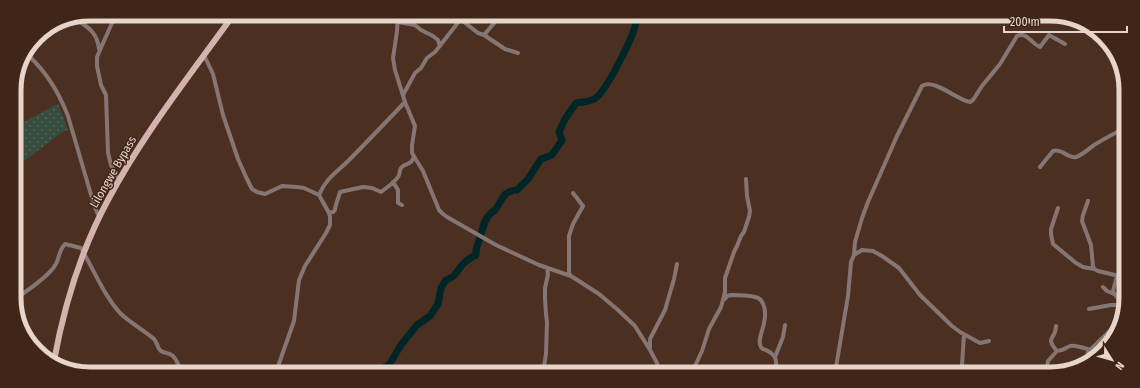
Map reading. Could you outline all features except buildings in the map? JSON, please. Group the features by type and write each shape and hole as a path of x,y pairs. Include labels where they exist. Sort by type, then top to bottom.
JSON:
{"main road":[{"name":"Lilongwe Bypass","path":"55,357 69,296 84,253 119,180 139,146 229,21"}],"street":[{"path":"113,21 100,50 97,66 101,85 106,95 108,153 111,165 119,180"},
{"path":"403,95 415,73 421,68 427,58 435,52 459,21"},
{"path":"461,21 505,49 518,53"},
{"path":"484,35 496,21"},
{"path":"81,22 94,32 100,50"},
{"path":"440,46 438,40 415,25 398,22 393,58 395,70 405,102 415,126 412,149 439,210 443,214 496,245 547,268 571,276 599,294 634,326 650,350 658,367"},
{"path":"836,367 855,242 862,218 897,136 922,86 924,84 930,84 951,93 962,100 970,102 1000,64 1017,36 1020,34 1024,34 1040,47 1049,35 1065,44"},
{"path":"204,55 213,74 223,115 238,159 252,189 265,194 282,186 297,187 320,195"},
{"path":"30,57 44,72 54,86 66,109 94,205 100,217"},
{"path":"278,367 294,321 299,280 305,266 330,225 329,213 320,195 322,188 327,180 344,165 405,102"},
{"path":"1040,168 1052,151 1055,150 1064,152 1070,157 1077,156 1119,131"},
{"path":"329,213 335,210 340,192 363,187 372,188 381,192 398,177 401,168 405,164 409,164 414,156"},
{"path":"721,307 725,292 725,278 749,217 750,211 746,179"},
{"path":"393,182 398,190 398,203 402,205"},
{"path":"571,276 569,273 568,262 569,236 572,224 583,206 574,193"},
{"path":"1088,201 1082,221 1091,245 1094,269"},
{"path":"1058,208 1051,229 1053,244 1083,267 1118,276 1113,291 1119,300"},
{"path":"21,295 40,281 53,268 57,263 61,249 65,244 81,248 106,293 119,312 155,340 162,352 167,352 175,357 179,367"},
{"path":"854,255 862,250 873,252 882,256 899,268 920,295 952,326 980,344 989,341"},
{"path":"650,350 650,339 665,310 677,264"},
{"path":"543,367 547,322 545,288 548,274 547,268"},
{"path":"1103,287 1115,295"},
{"path":"694,367 702,351 709,329 726,297 729,295 755,297 762,301 764,305 764,323 760,335 761,346 775,357"},
{"path":"1089,310 1111,305 1118,305"},
{"path":"775,367 775,357 783,337 785,325"},
{"path":"1056,326 1056,331 1051,340 1051,344 1058,351"},
{"path":"1087,356 1088,352 1111,330"},
{"path":"962,365 964,334"},
{"path":"1047,367 1048,360 1058,351 1070,346 1090,350"}],"green space":[{"path":"58,104 68,130 64,131 21,163 21,123"}],"waterway":[{"path":"481,235 486,219 495,210 503,197 508,192 517,190 528,179 541,159 552,155 562,140 559,132 565,119 576,103 592,100 602,91 614,73 626,49 636,21"},
{"path":"385,367 389,365 401,345 417,325 430,316 438,304 441,288 446,280 455,275 466,261 476,255 480,237"}]}
